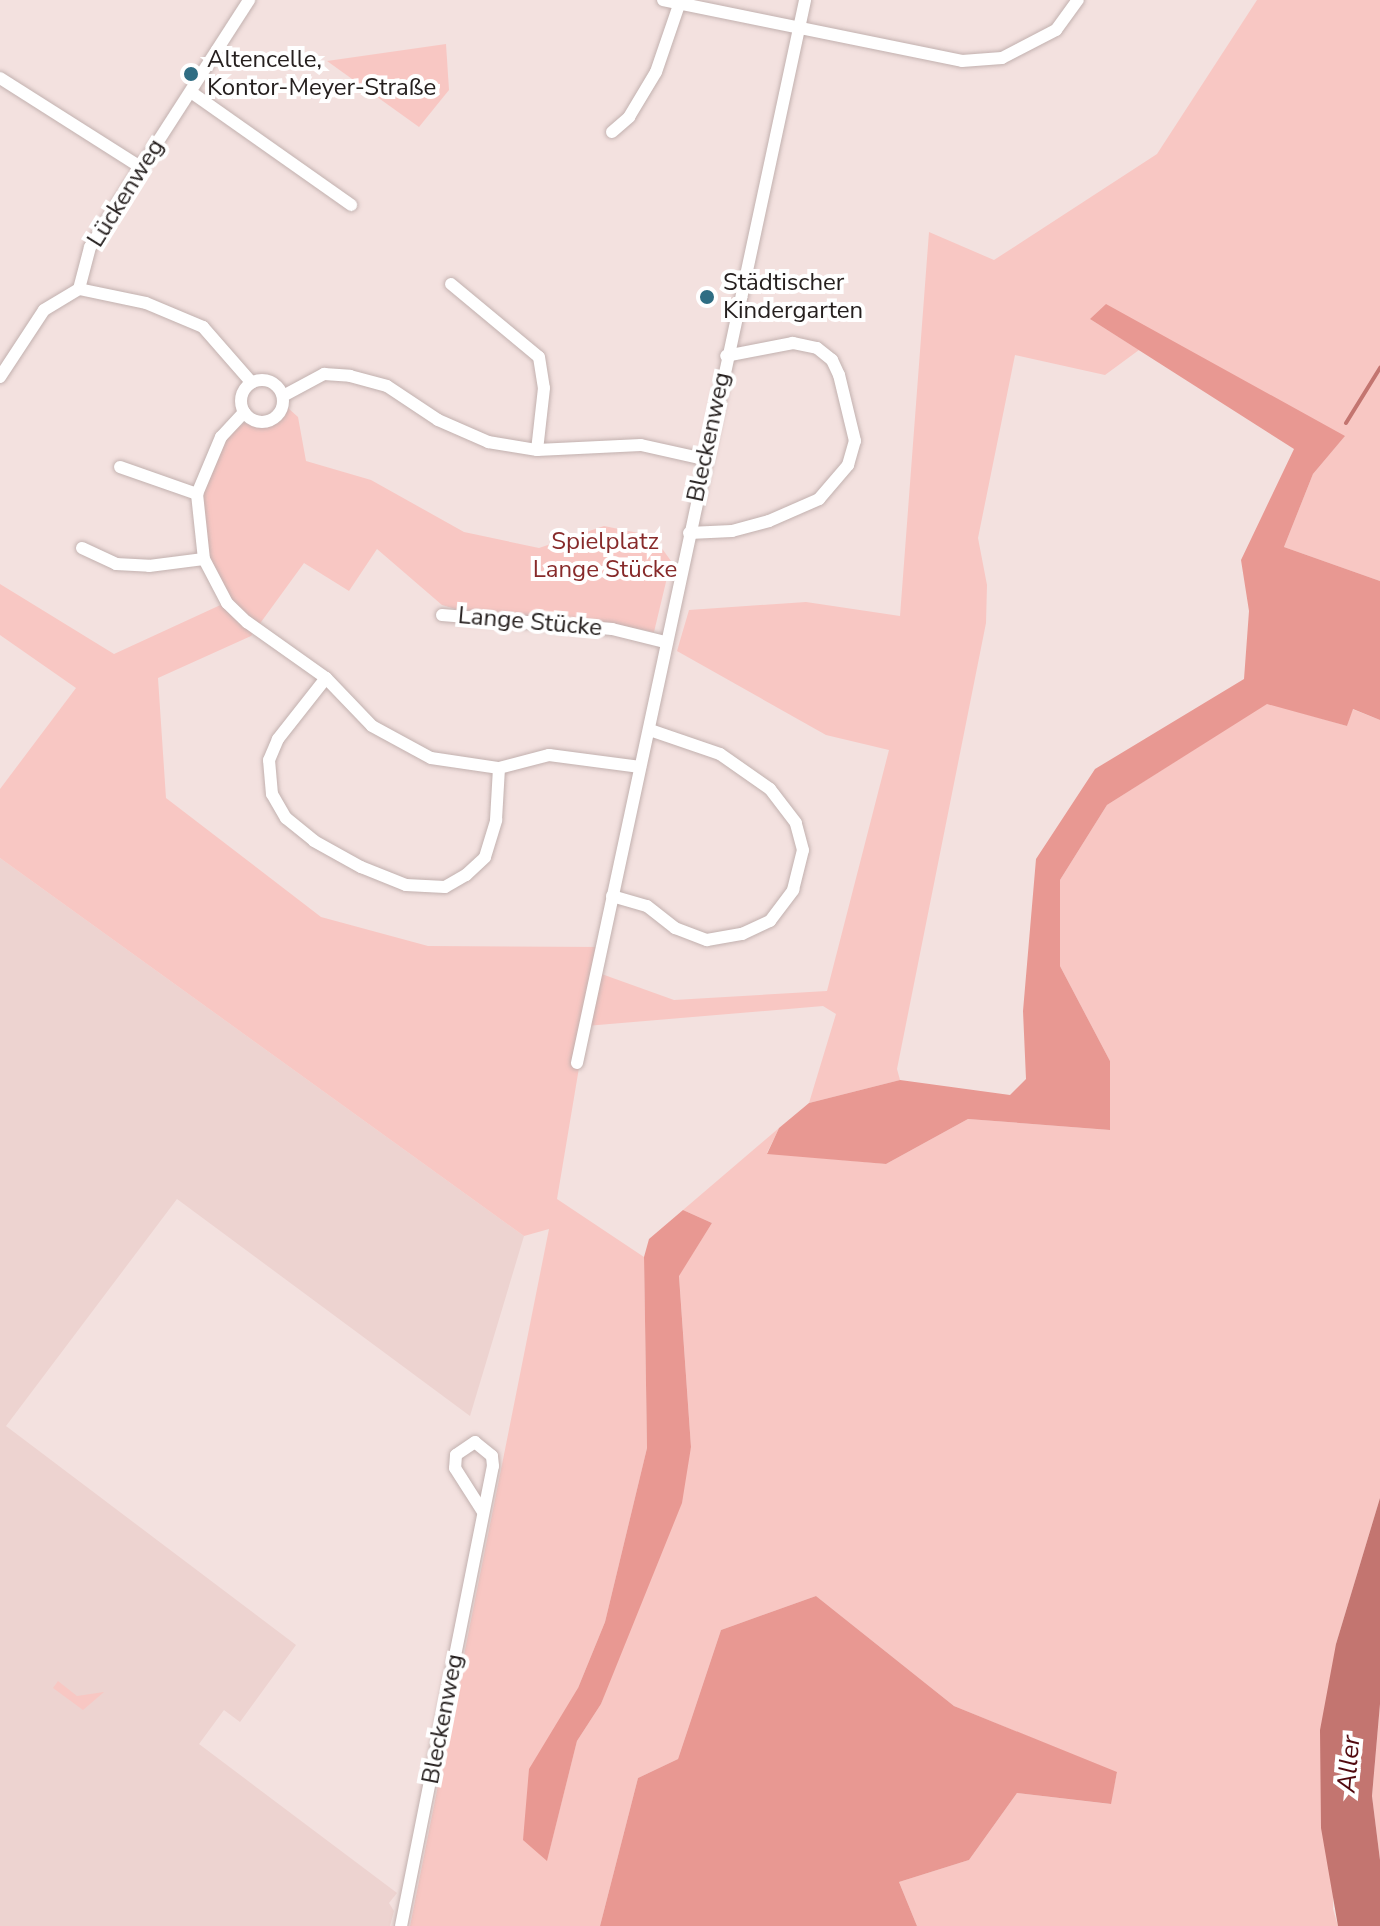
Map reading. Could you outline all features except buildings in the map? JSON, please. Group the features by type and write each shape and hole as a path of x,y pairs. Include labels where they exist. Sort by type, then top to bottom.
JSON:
{"street":[{"name":"Lückenweg","path":"79,289 90,247 249,0"},
{"path":"663,0 800,25 943,59 1002,58 1056,30 1078,0"},
{"name":"Bleckenweg","path":"577,1063 650,730 665,642 726,356 805,0"},
{"path":"612,132 629,117 656,72 679,5"},
{"path":"2,82 140,167"},
{"path":"191,92 351,205"},
{"path":"451,284 539,357 544,388 537,450"},
{"path":"0,377 44,310 79,289 146,303 203,327 252,383"},
{"path":"689,533 744,528 819,499 848,465 855,441 839,375 832,360 817,348 793,343 726,356"},
{"path":"283,396 324,374 350,376 387,386 438,420 488,442 537,450 641,445 704,459"},
{"path":"270,381 283,396 282,409 267,422 254,421 244,412 241,399 252,383 270,381"},
{"path":"244,412 221,437 197,494 204,559 238,614 326,678 372,726 431,758 499,768 549,755 640,767"},
{"path":"120,467 197,494"},
{"path":"82,548 116,564 149,566 204,559"},
{"name":"Lange Stücke","path":"442,615 597,627 665,642"},
{"path":"326,678 278,739 269,760 272,794 286,818 314,841 361,867 406,885 445,887 466,875 485,857 489,845 499,768"},
{"path":"612,896 647,906 675,928 707,940 742,934 770,921 793,890 803,850 796,823 770,789 720,754 650,730"},
{"name":"Bleckenweg","path":"401,1926 497,1454 475,1442 456,1455 455,1468 483,1512"}],"shaded area":[{"path":"1106,304 1345,436 1313,474 1284,547 1380,581 1380,720 1353,709 1347,726 1267,704 1107,805 1060,880 1060,966 1110,1061 1110,1130 968,1119 886,1164 767,1154 779,1128 809,1103 900,1080 1010,1095 1026,1079 1023,1011 1036,859 1095,769 1244,679 1249,611 1241,560 1294,449 1090,319"},
{"path":"0,858 524,1236 470,1416 177,1199 6,1426 296,1645 240,1722 224,1710 199,1744 397,1893 389,1903 394,1911 390,1926 0,1926"},
{"path":"683,1210 712,1223 679,1276 691,1447 682,1503 601,1704 577,1741 547,1861 523,1840 529,1769 578,1688 605,1622 647,1448 644,1257 649,1239"},
{"path":"816,1596 954,1706 1117,1772 1111,1804 1017,1793 969,1860 899,1882 917,1926 600,1926 638,1778 678,1759 721,1630"}],"green space":[{"name":"Spielplatz Lange Stücke","path":"1257,0 1380,0 1380,581 1284,547 1313,474 1344,437 1090,319 1139,350 1105,375 1015,355 978,538 987,585 986,623 897,1069 900,1080 809,1103 836,1014 823,1006 586,1026 557,1199 644,1257 647,1448 605,1622 578,1688 547,1860 577,1741 601,1704 691,1447 679,1275 712,1223 683,1210 779,1128 767,1153 886,1164 968,1119 1110,1130 1110,1061 1060,966 1060,880 1107,805 1267,703 1347,726 1352,709 1380,720 1380,1498 1336,1644 1333,1909 1338,1926 917,1926 899,1882 969,1860 1017,1793 1110,1804 1117,1773 954,1706 816,1596 721,1630 678,1759 638,1778 600,1926 410,1926 549,1229 524,1236 0,858 0,789 76,688 0,635 0,584 114,654 227,602 205,559 198,495 223,439 244,423 269,425 281,420 288,408 298,417 306,461 371,480 464,532 539,548 604,526 653,536 671,561 654,632 613,624 489,619 442,605 377,549 349,591 304,563 251,636 158,678 166,798 321,917 428,946 602,947 596,972 674,1000 827,991 889,750 826,735 677,651 689,610 806,602 900,616 929,232 994,260 1157,154"},
{"path":"446,44 449,90 419,127 327,61"},
{"path":"58,1681 77,1696 104,1692 83,1710 53,1688"},
{"path":"1380,1704 1380,1860 1372,1796"}],"water":[{"name":"Aller","path":"1380,1498 1380,1704 1372,1796 1380,1860 1380,1926 1338,1926 1321,1828 1320,1730 1336,1644"}],"waterway":[{"path":"1346,423 1380,368"}],"place":[{"name":"Altencelle, Kontor-Meyer-Straße","path":"191,74"},
{"name":"Städtischer Kindergarten","path":"707,297"}]}
